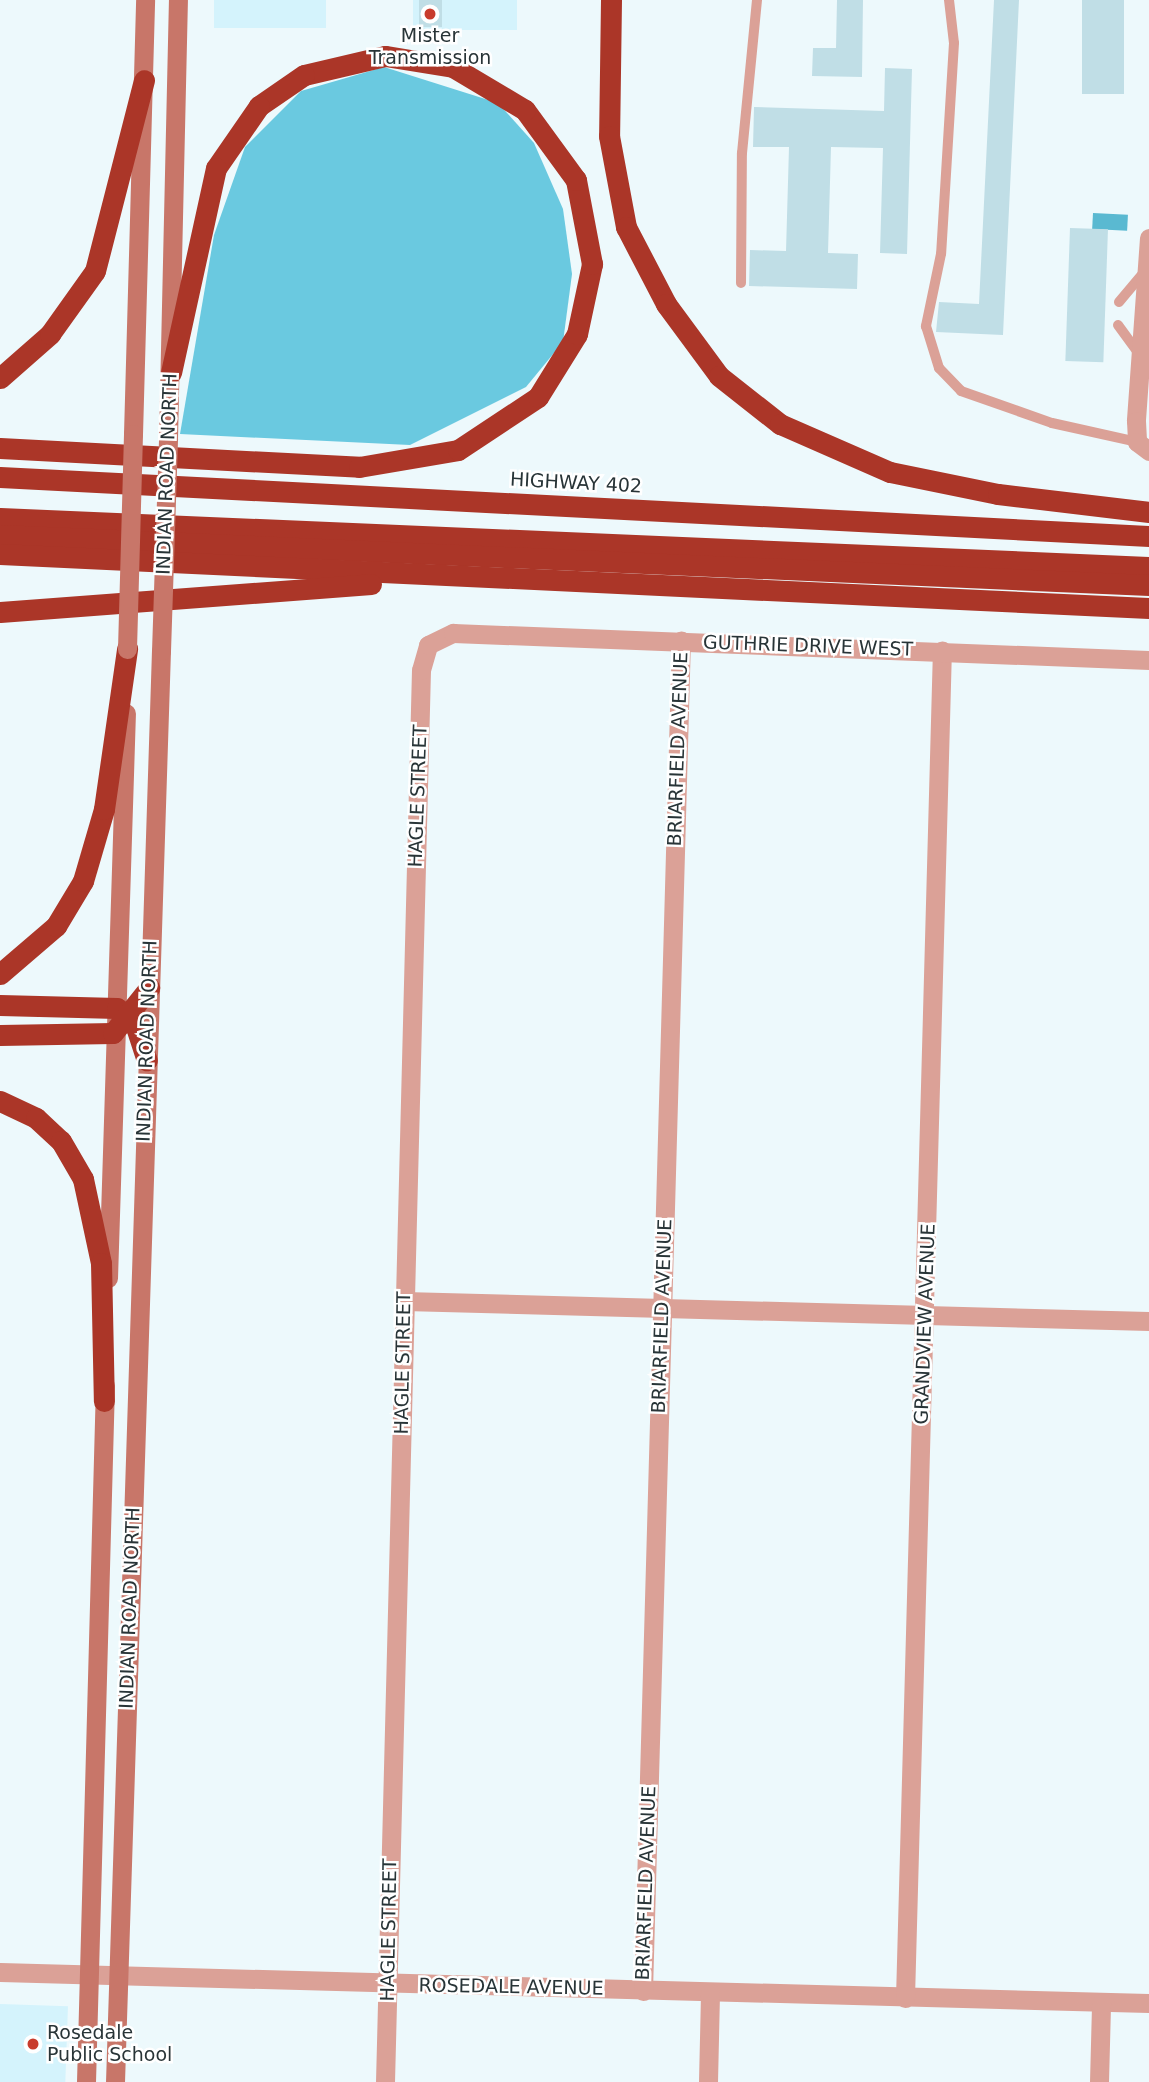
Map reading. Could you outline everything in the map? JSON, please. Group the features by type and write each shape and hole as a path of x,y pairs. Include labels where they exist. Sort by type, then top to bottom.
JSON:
{"highway":[{"path":"611,0 608,136 626,227 666,304 719,376 780,424 890,472 998,495 1149,512"},
{"path":"0,448 359,467 458,450 538,397 577,334 592,264 576,180 525,110 453,67 386,56 304,75 260,106 216,168 171,372"},
{"path":"0,378 50,334 95,271 144,80"},
{"name":"HIGHWAY 402","path":"0,477 1149,536"},
{"path":"0,518 1149,567"},
{"path":"0,535 1149,585"},
{"path":"0,554 502,581 1149,608"},
{"path":"0,612 204,592 502,581"},
{"path":"0,974 56,926 83,881 104,809 127,649"},
{"path":"0,1035 120,1018 149,988"},
{"path":"0,1004 120,1018"},
{"path":"120,1018 147,1060"},
{"path":"0,1101 36,1118 61,1141 83,1179 102,1263 104,1401"}],"main road":[{"name":"INDIAN ROAD NORTH","path":"86,2082 104,1401 120,1018 145,0"},
{"name":"INDIAN ROAD NORTH","path":"115,2082 171,372 178,0"}],"street":[{"path":"1143,447 1141,356 1146,318 1149,238"},
{"name":"GUTHRIE DRIVE WEST","path":"428,645 453,633 1149,660"},
{"name":"BRIARFIELD AVENUE","path":"643,1991 681,641"},
{"name":"HAGLE STREET","path":"385,2082 421,670 428,645"},
{"name":"GRANDVIEW AVENUE","path":"905,1997 926,1315 942,651"},
{"path":"404,1301 1149,1321"},
{"name":"ROSEDALE AVENUE","path":"0,1972 1149,2003"},
{"path":"708,2082 710,1993"},
{"path":"1099,2082 1101,2003"}],"lane":[{"path":"741,283 742,153 757,0"},
{"path":"949,0 954,43 941,254 926,326 939,368 961,391 1052,423 1143,447"},
{"path":"1119,302 1147,270"},
{"path":"1118,325 1141,356"}],"shaded area":[{"path":"214,0 326,0 326,28 214,28"},
{"path":"413,0 517,0 517,30 413,30"},
{"path":"384,67 498,103 534,143 563,209 572,274 563,342 526,387 410,445 180,434 214,235 245,147 301,91"},
{"path":"1093,213 1128,215 1127,231 1092,229"},
{"name":"Rosedale Public School","path":"0,2004 68,2006 65,2082 0,2082"}],"building":[{"name":"Mister Transmission","path":"419,0 442,0 442,27 419,27"},
{"path":"837,0 863,0 862,77 812,76 813,48 836,48"},
{"path":"994,0 1019,0 1003,335 936,332 939,302 979,304"},
{"path":"1082,0 1124,0 1124,94 1082,94"},
{"path":"885,68 912,69 907,254 880,253 883,148 831,147 828,253 858,254 857,289 749,286 750,250 786,251 789,147 753,147 754,107 884,111"},
{"path":"1070,228 1108,229 1103,362 1065,361"}],"place":[{"name":"Mister Transmission","path":"430,14"},
{"name":"Rosedale Public School","path":"33,2044"}]}
